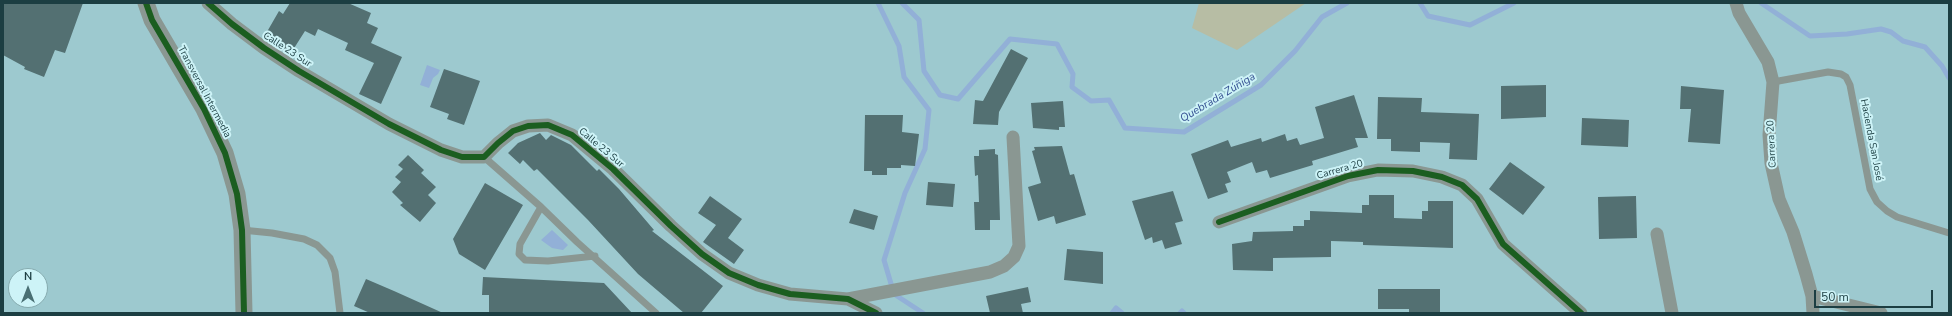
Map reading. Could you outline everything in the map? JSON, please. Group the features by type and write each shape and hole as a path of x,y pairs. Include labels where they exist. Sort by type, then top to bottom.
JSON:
{"street":[{"path":"135,3 152,20"},
{"name":"Transversal Intermedia","path":"146,3 152,20 204,109 225,153 237,194 242,230 244,313"},
{"name":"Calle 23 Sur","path":"208,3 232,24 264,48 389,124 441,150 462,157 484,157 513,131 528,126 548,125 572,135 613,169 702,254 729,273 790,294 848,299 876,313"},
{"name":"Carrera 20","path":"1736,3 1738,13 1768,62 1773,82 1769,136 1771,163 1779,199 1793,232 1812,296 1813,313"},
{"path":"848,299 990,272 1004,266 1014,257 1019,246 1013,137"},
{"name":"Carrera 20","path":"1218,222 1348,176 1378,170 1413,171 1442,177 1462,185 1477,198 1503,244 1580,313"},
{"path":"1657,234 1672,313"},
{"path":"1812,296 1881,313"}],"lane":[{"name":"Hacienda San José","path":"1773,82 1828,72 1841,74 1846,77 1850,85 1870,188 1877,202 1897,217 1949,233"},
{"path":"484,157 542,207 577,242 656,313"},
{"path":"542,207 520,244 519,254 525,260 548,260 594,256"},
{"path":"242,230 272,233 304,239 317,246 330,258 335,272 340,313"}],"green space":[{"path":"1199,3 1306,3 1237,50 1192,28"}],"water":[{"path":"427,65 440,70 433,78 429,88 420,85"},
{"path":"552,230 568,245 563,250 552,248 541,240"}],"building":[{"path":"3,3 83,3 65,53 55,50 44,77 24,69 25,67 3,55"},
{"path":"290,3 348,3 371,13 367,23 378,28 371,43 402,57 381,104 359,94 374,63 345,50 348,43 318,29 315,36 305,31 291,53 264,37 279,11 283,14"},
{"path":"1011,49 1028,58 999,112 998,125 973,124 975,100 983,101"},
{"path":"444,69 480,81 464,125 447,119 449,114 430,107"},
{"path":"1546,85 1546,117 1501,119 1501,86"},
{"path":"1681,86 1724,90 1720,144 1688,142 1691,109 1680,109"},
{"path":"1354,95 1368,138 1355,138 1358,147 1312,161 1313,165 1270,178 1267,170 1256,173 1252,162 1227,172 1231,182 1225,184 1228,192 1208,199 1191,154 1228,140 1231,147 1261,138 1262,142 1285,134 1287,141 1297,138 1300,145 1324,138 1315,107"},
{"path":"1378,97 1422,98 1421,112 1479,114 1477,160 1449,159 1450,143 1420,142 1420,152 1391,151 1391,139 1377,139"},
{"path":"1063,101 1065,127 1059,127 1059,130 1033,128 1031,103"},
{"path":"865,115 903,115 902,132 919,134 915,166 901,165 901,168 887,168 887,175 872,175 872,171 864,171"},
{"path":"1582,118 1629,120 1628,147 1581,145"},
{"path":"540,133 546,140 551,135 571,145 597,171 599,169 619,189 654,230 652,231 723,286 701,313 684,313 638,274 588,220 537,169 534,171 523,160 520,164 508,153 518,143"},
{"path":"1062,146 1070,175 1074,174 1086,215 1056,224 1054,216 1038,221 1028,187 1041,183 1032,151 1035,150 1034,147"},
{"path":"995,149 995,154 998,155 1000,220 990,220 990,230 975,230 974,202 979,202 978,175 975,176 974,156 979,156 979,150"},
{"path":"408,155 424,170 421,173 436,187 428,195 436,203 420,222 400,205 403,203 392,192 401,182 395,177 403,169 398,165"},
{"path":"1510,162 1545,187 1523,215 1489,189"},
{"path":"928,182 955,184 953,207 926,205"},
{"path":"485,183 523,205 485,270 459,254 453,239"},
{"path":"1173,191 1183,221 1175,223 1182,244 1165,249 1162,240 1153,243 1152,237 1145,240 1132,201"},
{"path":"1369,195 1394,195 1394,218 1422,219 1422,211 1428,211 1428,201 1453,201 1453,248 1363,245 1363,242 1331,241 1331,257 1273,258 1273,271 1233,270 1232,244 1252,241 1253,232 1293,231 1293,226 1304,226 1304,220 1310,220 1310,211 1362,213 1362,205 1369,205"},
{"path":"710,196 742,219 728,238 744,250 734,264 703,242 716,225 698,213"},
{"path":"1636,196 1637,238 1599,239 1598,197"},
{"path":"854,209 878,216 874,230 849,223"},
{"path":"1067,249 1103,252 1103,284 1064,280"},
{"path":"483,277 604,283 632,313 489,313 489,295 482,295"},
{"path":"366,279 443,313 370,313 354,306"},
{"path":"1028,287 1031,302 1021,304 1023,313 990,313 986,296"},
{"path":"1378,289 1440,289 1440,313 1409,313 1409,309 1378,309"}],"waterway":[{"path":"878,3 899,46 904,77 929,110 925,149 905,193 884,260 894,294 923,313"},
{"name":"Quebrada Zúñiga","path":"902,3 919,20 924,71 940,95 958,99 1010,39 1057,44 1073,74 1072,87 1091,101 1109,100 1125,128 1184,132 1261,85 1295,51 1322,17 1347,3"},
{"name":"Quebrada Zúñiga","path":"1420,3 1428,16 1470,25 1514,3"},
{"name":"Quebrada Zúñiga","path":"1761,3 1810,36 1847,34 1881,29 1891,32 1903,41 1925,47 1942,66 1949,78"},
{"path":"1112,313 1116,308 1122,313"},
{"path":"1180,313 1182,311 1184,313"}],"cycle path":[{"path":"146,3 152,20 204,109 225,153 237,194 242,230 244,313"},
{"path":"208,3 232,24 264,48 299,71 389,124 441,150 462,157 484,157 513,131 528,126 548,125 572,135 613,169 702,254 729,273 758,285 790,294 848,299 876,313"},
{"path":"1219,222 1348,176 1378,170 1413,171 1442,177 1462,185 1477,199 1503,244 1581,313"}]}
